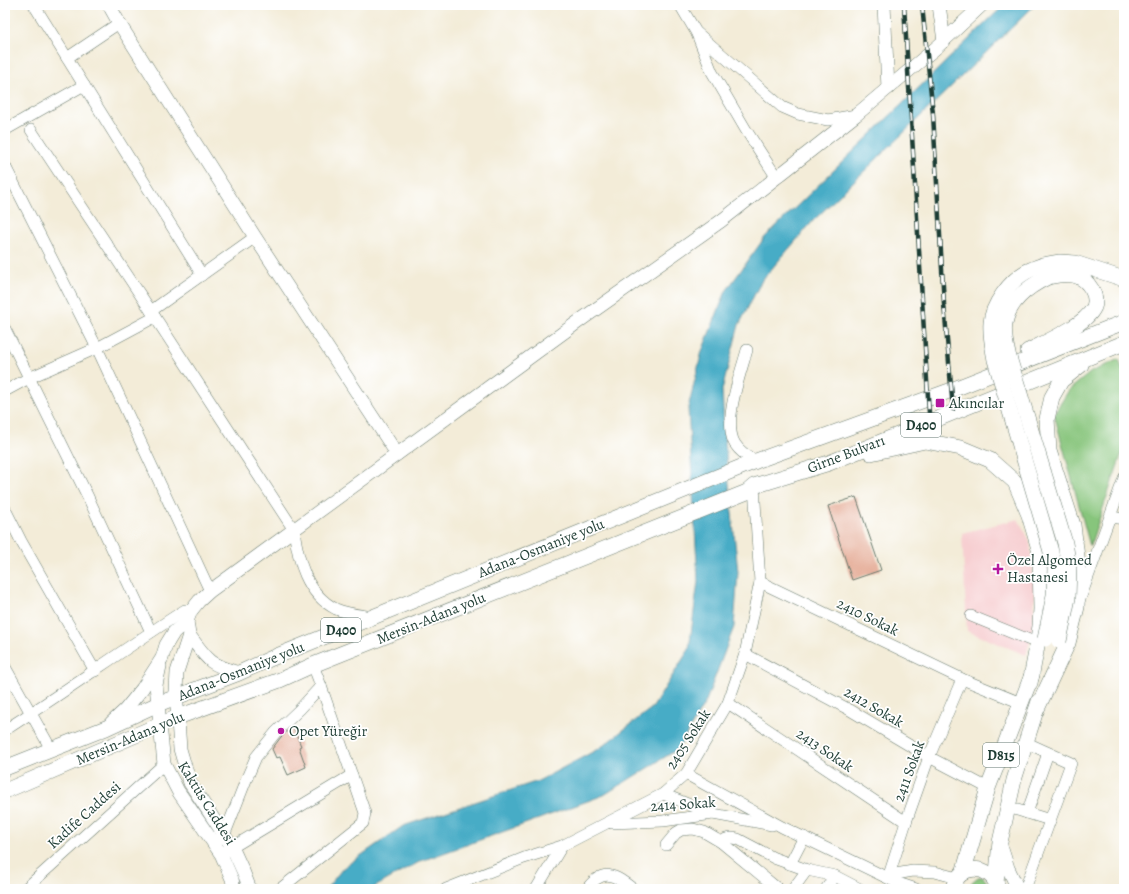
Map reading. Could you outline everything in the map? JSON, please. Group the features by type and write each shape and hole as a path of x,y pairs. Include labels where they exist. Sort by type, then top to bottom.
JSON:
{"highway":[{"path":"1045,271 1060,262 1075,263 1124,279"},
{"path":"949,390 1065,332 1088,316 1095,305 1094,294 1088,284 1082,278 1070,274 1045,271 1026,272 1012,283 998,301 991,322 991,343 995,360 1050,548 1055,568 1054,595 1036,711"},
{"name":"Girne Bulvarı","path":"756,461 949,390 1124,322"},
{"name":"Girne Bulvarı","path":"751,489 829,463 1124,343"},
{"path":"1036,711 1068,643 1077,607 1078,565 1073,525 1049,451 1047,419 1052,397 1061,381 1095,354"},
{"path":"829,463 924,442 961,448 990,460 1015,482 1029,515 1040,552 1041,609 1047,641"},
{"name":"Adana-Osmaniye yolu","path":"5,768 106,728 158,704 239,673 756,461"},
{"name":"Mersin-Adana yolu","path":"5,791 178,717 280,680 313,665 751,489"},
{"name":"D815","path":"958,880 988,788 1047,641"},
{"name":"D815","path":"997,886 1000,842 1014,780 1027,744 1036,711"},
{"path":"958,880 970,870 978,869 986,871 992,876 997,886"}],"main road":[{"path":"109,5 255,237 397,454"},
{"path":"884,5 888,88"},
{"path":"939,5 944,41"},
{"path":"106,728 126,710 142,689 162,658 166,645 174,632 189,616 199,601 397,454 721,221 856,115 944,41 982,5"},
{"path":"189,616 189,635 177,672 176,697 180,749 190,783 224,836 222,848 243,871 250,889"},
{"path":"189,635 207,660 219,667 239,673"},
{"name":"Kaktüs Caddesi","path":"162,658 156,685 164,764 178,791 222,848 234,889"},
{"path":"1000,842 1008,868 1017,889"},
{"path":"997,886 1017,889"}],"street":[{"path":"34,5 202,275"},
{"path":"680,5 696,32 712,72 746,130 777,178"},
{"path":"67,58 119,23"},
{"path":"696,32 782,108 798,114 828,120 856,115"},
{"path":"5,130 84,85"},
{"path":"31,130 294,530 296,548 304,574 314,591 336,609 373,617"},
{"path":"5,166 97,348 210,592"},
{"path":"5,391 29,378 97,348 153,314 202,275 255,237"},
{"path":"5,329 88,497 151,632"},
{"path":"747,350 732,407 730,426 734,443 743,454 756,461"},
{"path":"1077,607 1124,478"},
{"name":"2405 Sokak","path":"446,889 524,858 562,846 663,794 686,774 728,704 745,654 760,582 751,489"},
{"path":"5,509 21,541 95,671"},
{"path":"1111,517 1124,520"},
{"name":"2410 Sokak","path":"760,582 962,679 1021,703"},
{"path":"5,730 185,610 189,616"},
{"path":"971,616 1047,641"},
{"name":"2412 Sokak","path":"745,654 850,710 929,757 988,788"},
{"path":"280,889 363,823 365,814 313,665"},
{"path":"5,667 51,749"},
{"name":"2411 Sokak","path":"887,876 929,757 962,679"},
{"path":"224,836 256,757 276,732 321,686"},
{"name":"2413 Sokak","path":"728,704 906,822"},
{"path":"1025,889 1071,763 1027,744"},
{"path":"1027,813 1048,753"},
{"name":"Kadife Caddesi","path":"25,889 164,764"},
{"name":"2414 Sokak","path":"686,774 782,826 887,876 899,886 916,889"},
{"path":"222,848 352,775"},
{"path":"663,794 713,814"},
{"path":"1008,807 1050,820"},
{"name":"2414 Sokak","path":"608,823 663,821 713,814 782,826"},
{"path":"666,845 676,833 681,830 699,830 721,842 778,889"},
{"path":"790,864 804,837"},
{"path":"721,842 731,838 738,839 774,858 807,870 834,876 860,889"},
{"path":"536,889 562,846"},
{"path":"794,889 807,870"},
{"path":"887,876 913,871 935,872 958,880"},
{"path":"587,889 594,879 604,875 611,876 633,889"},
{"path":"826,889 834,876"}],"shaded area":[{"name":"Özel Algomed Hastanesi","path":"1018,519 1030,541 1035,597 1032,634 1026,655 967,631 962,533"}],"green space":[{"path":"1119,359 1124,372 1124,447 1090,546 1054,414 1069,390 1091,372"},
{"path":"978,877 983,877 988,884 988,889 969,889 972,882"}],"water":[{"path":"1004,5 1035,5 813,221 762,280 739,325 722,390 725,444 738,572 734,627 706,701 678,749 604,795 421,861 371,889 326,889 343,868 403,826 538,781 600,748 653,707 689,649 698,581 688,408 702,351 726,291 765,237"}],"building":[{"path":"856,497 881,570 852,580 828,506"},
{"path":"293,726 301,746 299,747 306,767 288,775 280,757 276,758 272,749 281,737"}],"railway":[{"path":"904,5 929,413"},
{"path":"922,5 933,114 944,304 953,409"}],"place":[{"name":"Akıncılar","path":"940,403"},
{"name":"Özel Algomed Hastanesi","path":"998,569"},
{"name":"Opet Yüreğir","path":"281,731"}]}
